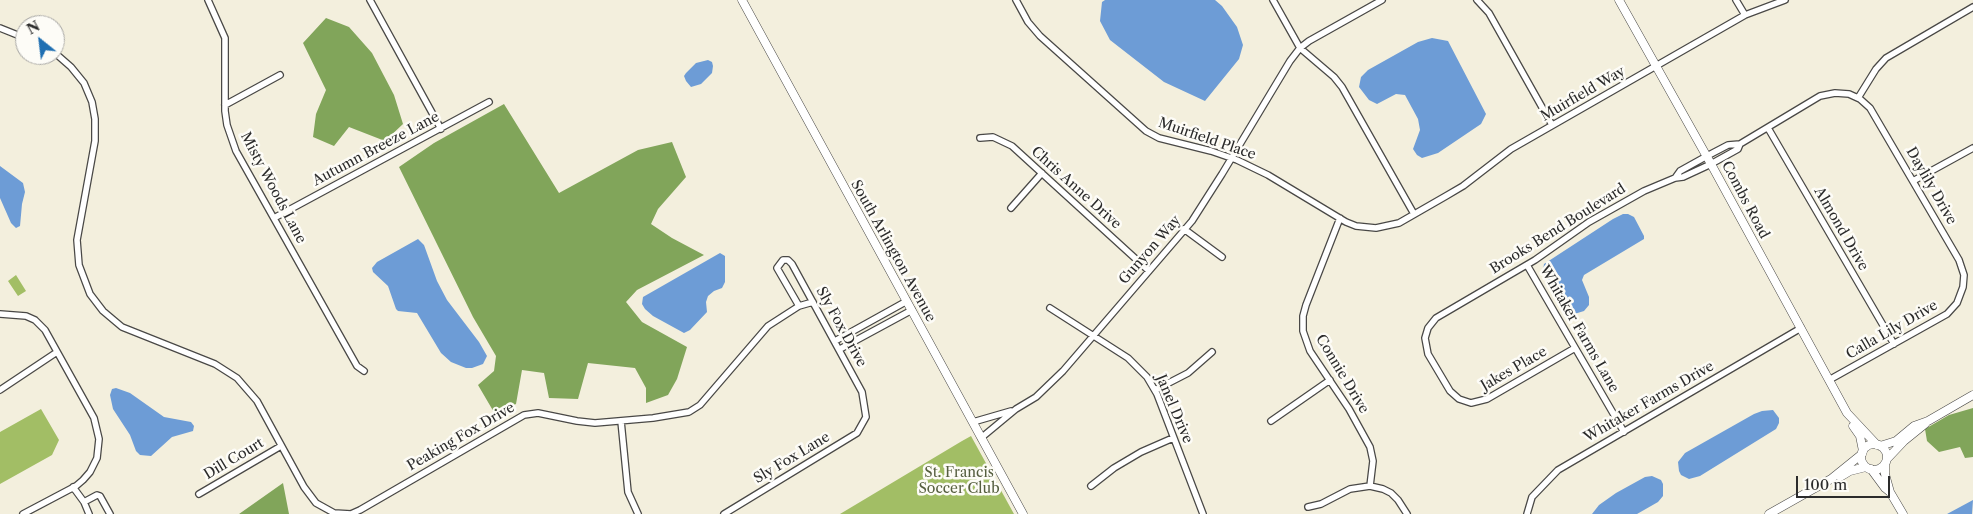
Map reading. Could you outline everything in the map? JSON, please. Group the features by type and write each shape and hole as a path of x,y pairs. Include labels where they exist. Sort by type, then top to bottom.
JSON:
{"street":[{"name":"Misty Woods Lane","path":"208,0 225,38 225,105 227,125 236,151 357,366 364,371"},
{"path":"370,0 441,129"},
{"name":"South Arlington Avenue","path":"742,0 1023,514"},
{"name":"Muirfield Place","path":"1016,0 1028,22 1040,36 1141,128 1159,138 1232,158 1268,175 1351,224 1368,228 1388,226 1401,222"},
{"path":"1273,0 1300,48 1334,77 1342,87 1414,214"},
{"name":"Gunyon Way","path":"981,438 1016,409 1045,389 1196,216 1293,56 1300,48 1309,40 1382,0"},
{"path":"1477,0 1490,15 1552,125"},
{"name":"Combs Road","path":"1619,0 1848,413 1879,446"},
{"path":"1736,0 1745,15"},
{"name":"Muirfield Way","path":"1401,222 1464,186 1501,155 1552,125 1745,15 1785,0"},
{"path":"1675,178 1680,171 1728,145 1740,144 1826,94 1841,93 1858,98 1876,69 1886,58 1973,8"},
{"path":"0,28 15,34"},
{"name":"Peaking Fox Drive","path":"65,61 81,79 91,99 95,118 96,141 77,240 80,270 90,294 103,311 122,327 215,364 237,378 255,398 304,487 316,503 334,513 351,514 360,510 524,415 538,413 595,423 682,414 694,409 700,405 768,326 799,306 813,302"},
{"path":"225,105 280,75"},
{"name":"Daylily Drive","path":"1858,98 1873,112 1960,262 1964,278 1961,295"},
{"name":"Autumn Breeze Lane","path":"274,218 488,102"},
{"name":"Almond Drive","path":"1768,128 1894,344"},
{"name":"Chris Anne Drive","path":"980,138 993,137 1008,143 1149,271"},
{"name":"Brooks Bend Boulevard","path":"1463,401 1450,391 1428,354 1425,341 1427,330 1436,318 1527,265 1574,231 1614,206 1644,191 1675,178 1683,177 1711,164 1738,149 1740,144"},
{"path":"1913,182 1973,148"},
{"path":"1011,208 1042,173"},
{"name":"Connie Drive","path":"1340,218 1306,305 1303,322 1304,337 1370,446 1373,462 1370,486"},
{"path":"1184,229 1222,257"},
{"name":"Sly Fox Drive","path":"799,306 777,268 780,262 788,260 792,264 840,350 862,392 866,417"},
{"name":"Whitaker Farms Lane","path":"1527,265 1624,432"},
{"name":"Calla Lily Drive","path":"1829,380 1947,314 1957,303 1961,295"},
{"path":"835,341 907,301"},
{"name":"Janel Drive","path":"1050,308 1138,366 1148,377 1155,390 1203,514"},
{"path":"840,350 912,310"},
{"path":"0,314 19,314 36,320 45,330 96,424 99,448 92,469 83,480 23,514"},
{"name":"Whitaker Farms Drive","path":"1527,514 1532,497 1558,470 1801,328"},
{"name":"Jakes Place","path":"1463,401 1474,403 1487,399 1575,348"},
{"path":"0,390 57,352"},
{"path":"1155,390 1188,373 1212,352"},
{"path":"1271,421 1330,380"},
{"path":"1769,514 1831,478 1868,446 1879,446 1896,441 1914,426 1928,421 1973,395"},
{"path":"973,422 1016,409"},
{"name":"Combs Road","path":"1848,413 1849,420 1860,436 1862,452"},
{"name":"Sly Fox Lane","path":"724,514 857,434 866,417"},
{"path":"621,421 628,492 638,514"},
{"path":"1831,478 1838,478 1850,471 1880,468 1904,441 1928,421"},
{"path":"1091,486 1114,468 1141,452 1173,438"},
{"name":"Dill Court","path":"199,494 281,446"},
{"path":"1879,446 1885,452 1885,474 1890,492 1903,514"},
{"path":"1862,452 1862,461 1890,492"},
{"path":"1308,507 1321,504 1350,488 1370,486 1391,493 1407,514"},
{"path":"73,487 84,502 89,514"},
{"path":"84,502 99,495 110,514"}],"green space":[{"path":"326,18 349,27 372,53 394,95 403,124 385,141 349,127 334,146 313,137 316,114 326,90 303,43"},
{"path":"504,104 559,193 638,150 672,142 686,177 658,209 651,224 704,255 637,290 626,302 642,322 687,347 677,379 668,395 646,403 646,388 635,368 588,363 578,399 549,398 544,373 522,370 516,404 495,414 478,385 494,371 496,356 473,317 399,167 434,143"},
{"path":"16,275 26,291 18,296 8,281"},
{"path":"1973,408 1973,457 1965,458 1960,447 1939,452 1927,441 1925,429 1949,415"},
{"path":"41,409 59,440 52,455 0,484 0,432"},
{"name":"St. Francis Soccer Club","path":"971,436 1014,514 840,514 962,441"},
{"path":"283,483 289,514 239,514"}],"water":[{"path":"1105,0 1215,0 1222,6 1237,27 1243,45 1239,59 1205,101 1164,82 1110,40 1100,21 1102,2"},
{"path":"1432,38 1448,41 1486,114 1481,124 1438,153 1422,158 1413,149 1420,130 1418,119 1405,95 1396,94 1377,104 1369,100 1359,87 1361,77 1368,70 1418,42"},
{"path":"708,60 712,62 712,73 701,84 691,87 684,76 696,63"},
{"path":"0,166 23,183 25,192 20,226 16,228 11,223 0,198"},
{"path":"1623,214 1634,217 1644,239 1584,275 1582,280 1589,297 1589,305 1584,311 1571,315 1567,313 1545,278 1544,264"},
{"path":"418,239 424,245 437,281 447,300 479,342 487,356 483,364 466,368 451,362 441,353 417,313 398,311 396,309 388,286 373,272 372,268 377,262"},
{"path":"720,253 725,256 725,282 722,288 708,296 706,302 707,312 690,330 684,333 653,316 645,309 642,304 643,297"},
{"path":"116,388 130,393 164,417 191,422 194,426 193,431 172,437 151,456 140,455 113,409 110,395 112,389"},
{"path":"1773,410 1779,418 1776,429 1700,476 1689,479 1681,475 1678,462 1685,453 1754,414"},
{"path":"1652,476 1661,480 1663,484 1663,496 1658,502 1637,514 1592,514 1599,505 1616,493 1645,477"},
{"path":"1973,500 1972,514 1947,514"}]}
